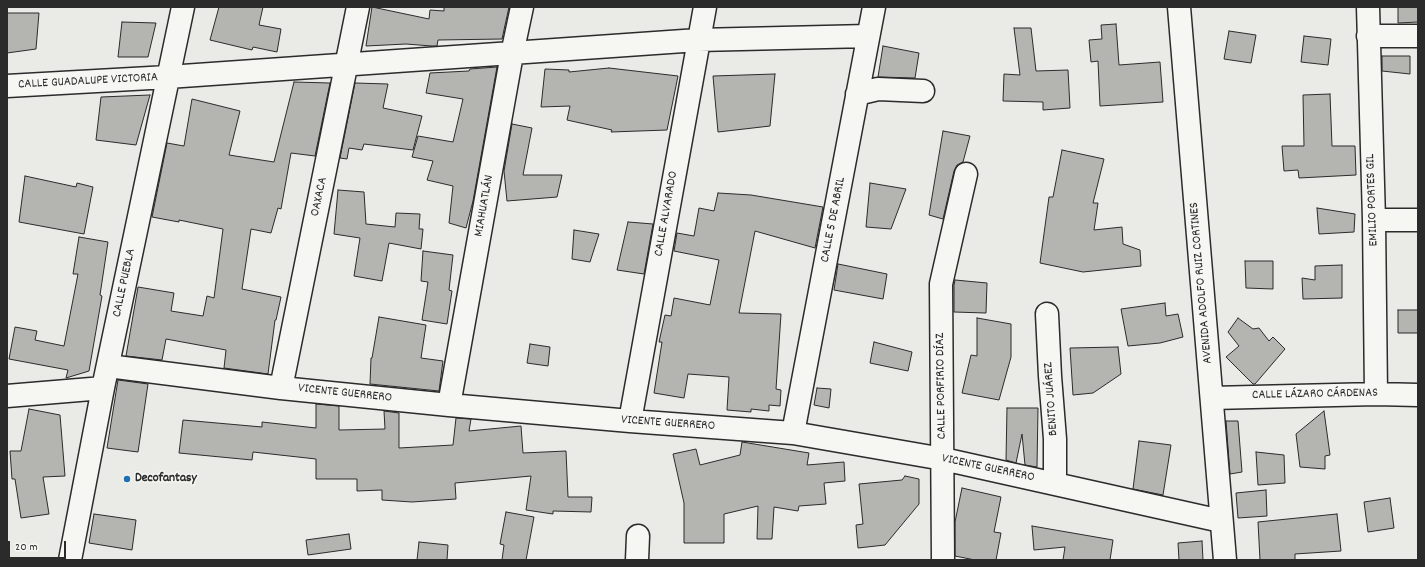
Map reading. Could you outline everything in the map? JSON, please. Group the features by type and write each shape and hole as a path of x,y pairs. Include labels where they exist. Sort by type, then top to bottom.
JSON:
{"street":[{"name":"CALLE PUEBLA","path":"70,560 103,388 183,7"},
{"name":"OAXACA","path":"281,388 358,7"},
{"name":"MIAHUATLÁN","path":"449,405 512,54 522,7"},
{"name":"CALLE ALVARADO","path":"630,421 704,7"},
{"name":"CALLE 5 DE ABRIL","path":"794,433 874,7"},
{"name":"AVENIDA ADOLFO RUIZ CORTINES","path":"1179,7 1225,560"},
{"name":"EMILIO PORTES GIL","path":"1368,7 1374,220 1376,394"},
{"name":"CALLE GUADALUPE VICTORIA","path":"7,86 168,77 698,40 868,36"},
{"path":"1368,36 1418,36"},
{"path":"857,94 878,89 923,91"},
{"name":"CALLE PORFIRIO DÍAZ","path":"943,560 941,284 966,174"},
{"path":"1374,220 1418,220"},
{"name":"BENITO JUÁREZ","path":"1047,314 1055,439 1055,484"},
{"name":"VICENTE GUERRERO","path":"108,366 281,388 449,405 630,421 794,433 943,459 1221,521"},
{"path":"7,396 103,388"},
{"name":"CALLE LÁZARO CÁRDENAS","path":"1212,398 1376,394 1418,395"},
{"path":"637,560 638,536"}],"building":[{"path":"219,7 263,7 259,25 281,29 277,52 253,47 252,50 210,40"},
{"path":"372,7 429,19 430,10 444,11 444,7 509,7 502,39 438,40 437,46 406,44 366,46"},
{"path":"1398,7 1418,7 1418,22 1398,23"},
{"path":"7,13 39,13 36,49 7,53"},
{"path":"122,22 156,23 148,57 118,57"},
{"path":"1116,24 1119,65 1160,62 1163,102 1100,106 1098,61 1091,62 1089,40 1102,39 1101,25"},
{"path":"1014,28 1031,28 1036,71 1068,70 1070,108 1043,110 1043,102 1003,101 1004,74 1020,75"},
{"path":"1229,31 1256,35 1251,63 1224,59"},
{"path":"1304,36 1331,39 1328,65 1301,62"},
{"path":"883,46 919,53 915,78 878,77"},
{"path":"1382,56 1410,56 1410,74 1382,71"},
{"path":"497,67 473,201 466,228 449,223 453,186 427,180 433,161 412,157 418,136 453,142 463,99 426,93 430,73 469,71 470,69"},
{"path":"609,68 678,76 667,130 611,132 612,130 567,120 570,106 541,107 545,69 569,70 569,72"},
{"path":"775,74 770,126 718,132 713,76"},
{"path":"294,82 330,83 315,156 291,153 281,209 278,208 271,233 251,229 242,289 281,297 275,320 268,374 224,368 226,350 166,339 162,360 126,356 138,287 174,293 171,311 203,316 207,296 214,298 223,229 179,220 179,222 152,217 167,143 184,146 192,99 240,111 229,155 274,162"},
{"path":"355,83 388,84 383,108 422,116 413,150 364,144 362,150 349,148 347,159 340,158"},
{"path":"1330,94 1332,146 1355,146 1356,175 1299,178 1298,170 1284,171 1282,146 1304,146 1303,95"},
{"path":"150,95 136,145 96,140 101,97"},
{"path":"512,124 532,128 523,175 562,175 557,197 507,201 504,171"},
{"path":"943,131 970,136 963,162 957,165 954,171 943,219 929,215"},
{"path":"1062,150 1104,159 1093,203 1098,203 1094,230 1122,227 1123,244 1140,250 1141,266 1083,272 1040,263 1049,197 1053,197"},
{"path":"25,176 76,187 77,183 93,187 84,234 19,222"},
{"path":"870,183 906,189 891,229 866,227"},
{"path":"338,190 364,192 366,224 395,227 396,213 420,214 419,229 423,229 421,249 389,243 382,281 354,276 360,238 334,234"},
{"path":"718,193 751,195 823,207 815,248 755,231 739,313 781,314 776,389 781,390 780,406 769,405 769,411 751,409 751,412 727,410 729,377 688,374 684,398 654,393 662,342 659,342 665,315 671,316 674,298 710,305 719,260 674,251 677,233 694,236 699,208 714,211"},
{"path":"1317,208 1355,214 1354,232 1319,234"},
{"path":"628,222 653,224 644,274 617,270"},
{"path":"574,230 599,234 590,262 572,259"},
{"path":"79,237 108,242 100,295 102,296 89,371 66,378 68,370 9,359 15,327 37,331 35,340 64,346 78,274 73,274"},
{"path":"423,251 453,255 449,290 452,291 447,324 422,320 428,282 421,281"},
{"path":"1245,261 1273,261 1273,289 1246,288"},
{"path":"838,264 887,274 883,299 834,290"},
{"path":"1342,265 1342,298 1303,299 1302,278 1315,280 1315,266"},
{"path":"955,280 987,283 986,313 954,312"},
{"path":"1165,303 1166,316 1178,314 1183,337 1160,343 1128,346 1121,309"},
{"path":"1398,310 1418,310 1418,333 1398,333"},
{"path":"379,317 426,325 421,358 443,361 439,391 370,384 371,358"},
{"path":"977,318 1011,324 1011,357 999,400 962,393 971,355 977,356"},
{"path":"1238,318 1253,329 1259,328 1269,341 1273,337 1285,349 1255,384 1253,384 1226,357 1239,346 1228,332"},
{"path":"874,342 912,352 908,371 870,363"},
{"path":"530,344 550,347 548,366 527,363"},
{"path":"1118,347 1121,374 1093,393 1073,395 1070,348"},
{"path":"118,380 148,384 138,452 107,448"},
{"path":"817,388 831,389 829,408 814,405"},
{"path":"316,404 339,406 339,430 385,429 384,411 399,413 399,448 453,445 456,418 471,419 469,431 521,426 523,453 566,451 568,497 592,497 591,512 553,511 553,514 526,510 531,476 455,483 456,499 412,502 382,500 382,490 357,491 357,479 316,479 316,459 253,452 252,460 179,453 183,420 262,427 262,422 316,428"},
{"path":"1007,408 1038,408 1037,467 1025,465 1022,434 1016,463 1006,460"},
{"path":"29,409 60,415 65,476 43,477 49,514 21,518 15,479 12,479 10,451 21,451"},
{"path":"1324,411 1330,455 1325,456 1325,469 1300,467 1296,434"},
{"path":"1226,421 1238,421 1242,472 1230,474"},
{"path":"1139,441 1171,445 1163,495 1133,489"},
{"path":"742,442 809,453 807,465 844,462 845,481 824,483 826,504 799,506 798,511 774,507 772,539 757,539 758,506 724,514 724,543 684,543 684,503 673,454 696,449 700,465 740,455"},
{"path":"1256,452 1284,455 1285,483 1258,485"},
{"path":"905,476 919,479 919,504 885,545 858,548 856,525 863,524 859,484 902,480"},
{"path":"962,488 1001,497 994,532 1001,533 996,560 975,560 955,556 955,522"},
{"path":"1266,490 1267,516 1238,518 1236,493"},
{"path":"1390,498 1394,528 1368,532 1364,502"},
{"path":"506,512 534,517 526,560 502,560 504,545 500,544"},
{"path":"94,514 136,520 132,550 89,543"},
{"path":"1337,514 1341,551 1295,554 1295,560 1260,560 1258,522"},
{"path":"1032,526 1113,540 1110,560 1063,560 1065,547 1034,550"},
{"path":"349,534 351,549 308,555 306,540"},
{"path":"1202,541 1203,560 1179,560 1178,543"},
{"path":"419,542 448,545 447,560 417,560"}],"place":[{"name":"Decofantasy","path":"127,479"}]}
